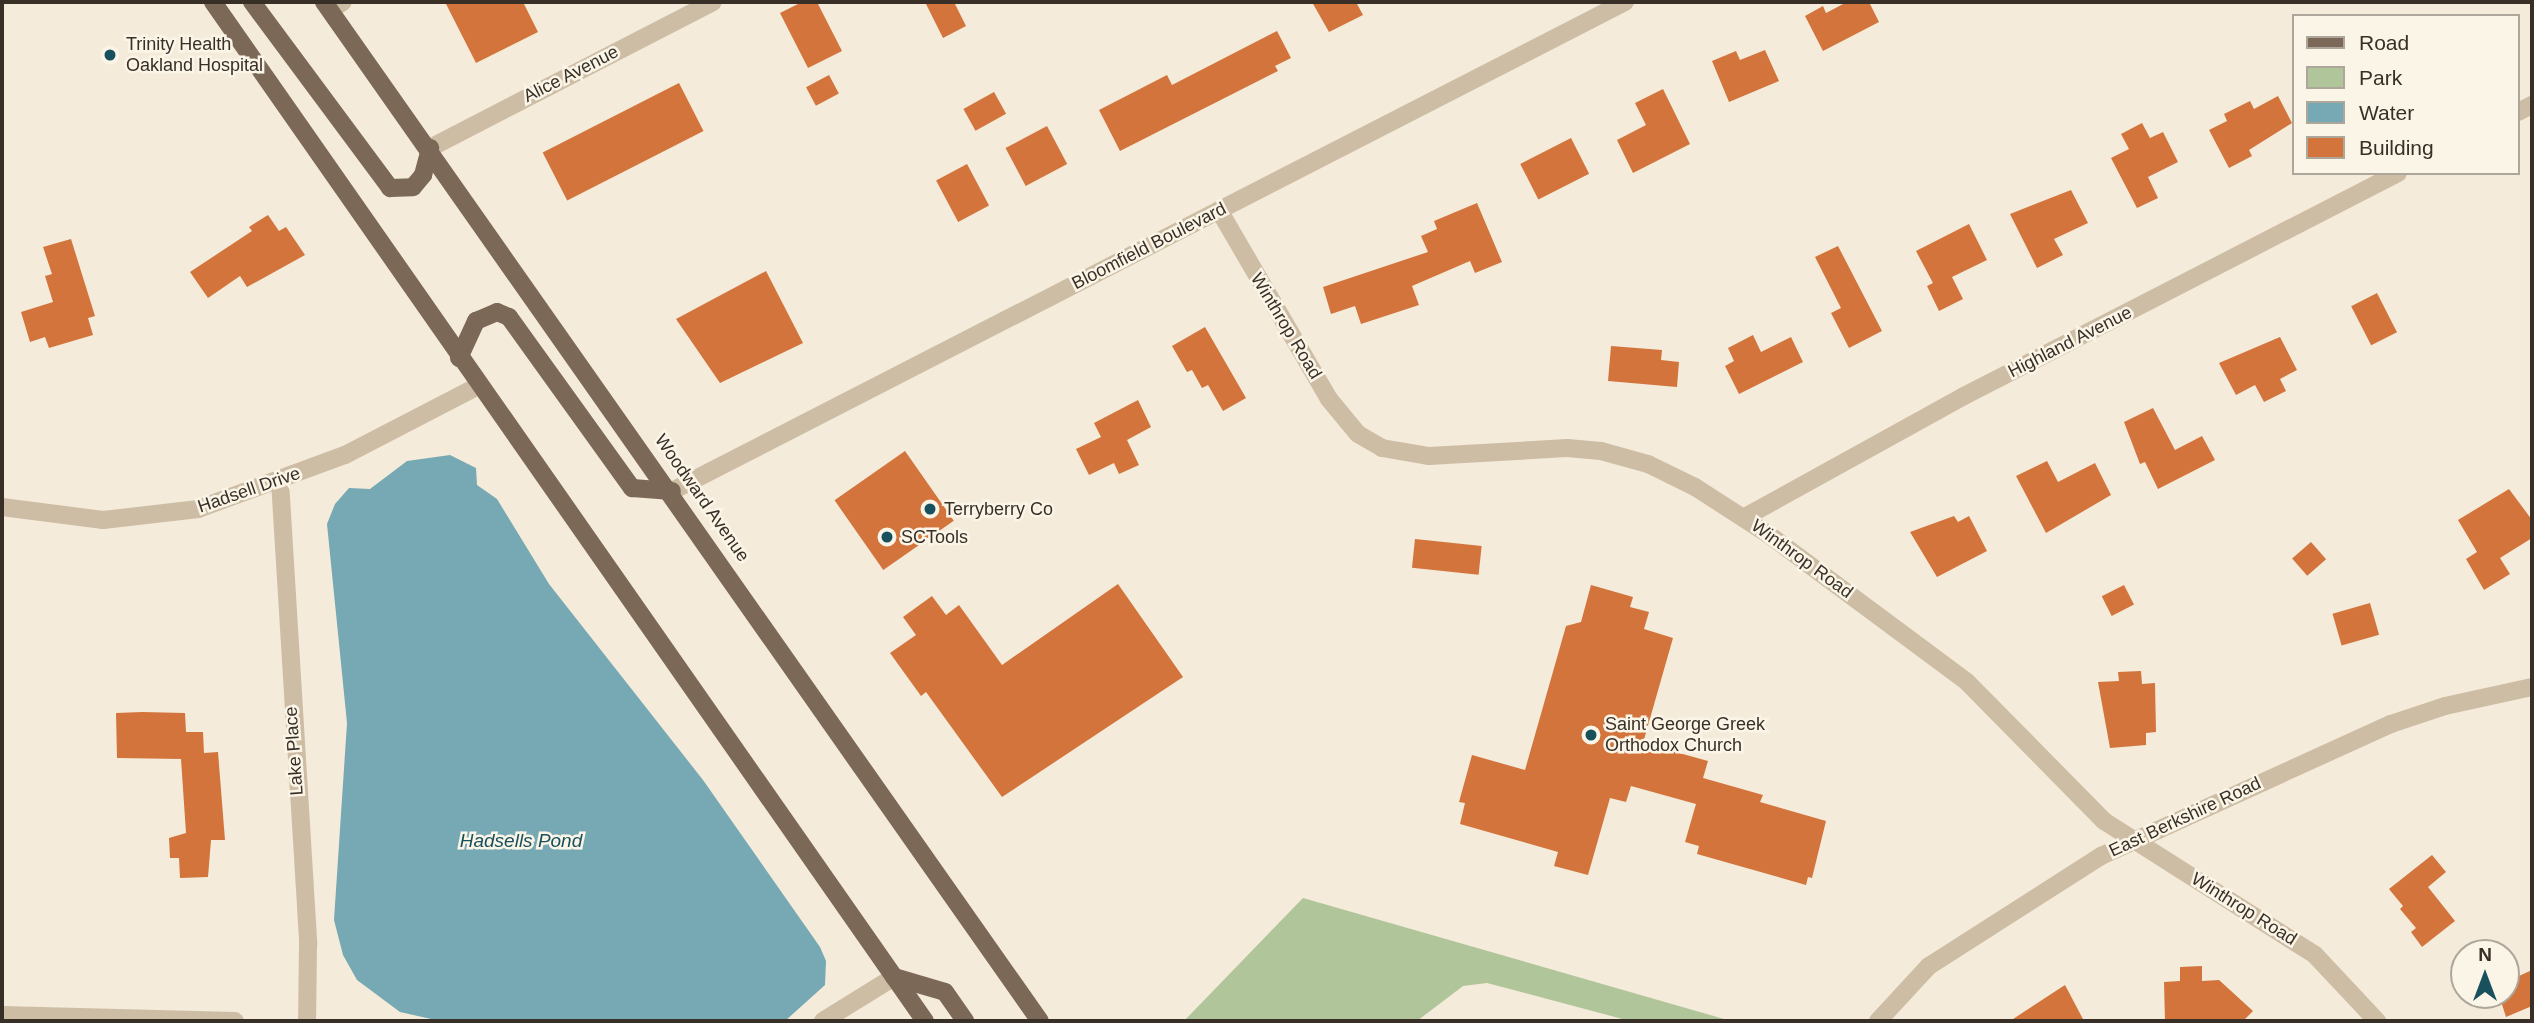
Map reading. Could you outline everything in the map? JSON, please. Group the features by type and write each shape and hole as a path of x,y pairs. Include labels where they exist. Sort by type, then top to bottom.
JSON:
{"main road":[{"path":"213,2 478,386 926,1021"},
{"path":"252,2 390,188 413,187 423,175 430,148"},
{"name":"Woodward Avenue","path":"332,4 1040,1021"},
{"path":"459,358 476,321 497,312 509,317 632,488 672,491"},
{"path":"894,976 945,992 965,1021"}],"street":[{"name":"Alice Avenue","path":"430,148 713,2"},
{"name":"Bloomfield Boulevard","path":"672,491 1625,2"},
{"name":"Highland Avenue","path":"1745,517 1964,396 2394,175"},
{"name":"Winthrop Road","path":"1219,210 1333,406 1370,443 1395,452 1429,456 1567,448 1617,454 1664,470 1745,517 1967,682 2032,743 2095,813 2306,948 2332,969 2377,1021"},
{"name":"Hadsell Drive","path":"2,507 78,519 142,518 198,509 280,481 370,444 478,386"},
{"name":"Lake Place","path":"280,481 308,944 307,1021"},
{"name":"East Berkshire Road","path":"1878,1021 1909,984 1960,944 2136,838 2391,724 2445,706 2532,687"},
{"path":"823,1021 894,976"},
{"path":"2,1015 235,1021"}],"green space":[{"path":"1303,898 1731,1021 1630,1021 1487,983 1463,986 1417,1021 1184,1021"}],"water":[{"name":"Hadsells Pond","path":"450,455 476,468 477,485 497,499 549,584 703,780 820,947 826,961 825,985 785,1021 440,1021 400,1012 357,980 343,955 334,920 347,723 327,524 335,504 349,488 370,489 407,461"}],"building":[{"path":"445,2 523,2 538,32 476,63"},
{"path":"802,2 817,2 842,51 808,68 780,13"},
{"path":"925,2 954,2 966,26 943,38"},
{"path":"1312,2 1356,2 1363,15 1329,32"},
{"path":"1847,2 1869,2 1879,22 1823,51 1805,16 1823,6 1826,13"},
{"path":"1277,31 1291,58 1275,66 1278,71 1120,151 1099,110 1167,75 1172,85"},
{"path":"1765,50 1779,81 1729,102 1712,61 1736,51 1740,60"},
{"path":"829,75 839,94 816,106 806,87"},
{"path":"679,83 704,131 567,201 543,152"},
{"path":"1663,89 1690,144 1633,173 1617,140 1646,125 1635,103"},
{"path":"994,92 1006,114 976,131 963,109"},
{"path":"2278,96 2292,123 2249,150 2252,156 2229,168 2209,130 2227,121 2224,114 2250,101 2254,109"},
{"path":"2142,123 2150,138 2163,132 2178,162 2148,177 2158,198 2137,208 2111,158 2129,149 2121,134"},
{"path":"1047,126 1067,164 1026,186 1006,148"},
{"path":"1571,138 1589,174 1538,200 1520,164"},
{"path":"967,164 989,205 958,222 936,180"},
{"path":"2071,190 2088,223 2054,239 2063,255 2037,268 2010,214"},
{"path":"1477,203 1502,262 1475,273 1470,261 1412,286 1419,305 1361,324 1355,306 1331,314 1323,287 1428,252 1421,236 1437,229 1434,221"},
{"path":"268,215 279,231 286,227 305,255 247,287 240,276 208,298 190,272 252,231 249,227"},
{"path":"1969,224 1987,260 1952,277 1963,299 1939,311 1927,286 1933,283 1916,251"},
{"path":"71,239 95,316 88,318 93,335 49,348 45,337 30,342 21,312 53,302 45,276 52,274 43,247"},
{"path":"1838,246 1882,331 1849,348 1831,313 1841,308 1815,257"},
{"path":"766,271 803,343 720,383 676,319"},
{"path":"2377,293 2397,332 2371,345 2351,306"},
{"path":"1205,327 1246,398 1223,411 1208,385 1202,388 1192,370 1187,372 1172,346"},
{"path":"1753,335 1761,352 1791,337 1803,362 1739,394 1725,366 1734,361 1728,348"},
{"path":"2280,337 2297,370 2280,379 2286,391 2264,402 2255,385 2236,395 2219,363"},
{"path":"1611,346 1662,350 1661,360 1679,362 1677,387 1608,381"},
{"path":"1138,400 1151,427 1127,440 1139,465 1119,474 1114,463 1089,475 1076,449 1101,437 1094,423"},
{"path":"2153,408 2175,450 2202,436 2215,460 2158,489 2145,462 2140,464 2124,422"},
{"path":"905,451 954,521 883,570 835,500"},
{"path":"2047,461 2058,482 2095,463 2111,495 2046,533 2016,476"},
{"path":"2509,489 2532,520 2532,538 2500,558 2510,574 2484,590 2466,559 2477,552 2458,520"},
{"path":"1954,516 1958,522 1969,516 1987,551 1937,577 1910,532"},
{"path":"1415,539 1482,546 1479,575 1412,568"},
{"path":"2311,542 2326,559 2307,576 2292,558"},
{"path":"1118,584 1183,677 1002,797 926,692 921,696 890,653 916,635 903,617 932,596 946,615 959,605 1002,665"},
{"name":"Saint George Greek Orthodox Church","path":"1591,585 1633,597 1630,607 1649,612 1644,629 1673,638 1643,743 1708,761 1703,778 1763,795 1760,802 1826,821 1812,878 1808,877 1806,885 1697,854 1699,846 1685,842 1696,804 1631,786 1626,802 1610,798 1588,875 1554,866 1558,852 1460,824 1465,803 1459,802 1472,755 1525,770 1566,626 1581,622"},
{"path":"2124,585 2134,605 2112,616 2102,596"},
{"path":"2370,603 2379,635 2342,645 2333,614"},
{"path":"2141,671 2142,684 2155,683 2156,732 2146,733 2146,745 2110,748 2098,682 2119,681 2118,672"},
{"path":"116,713 185,713 186,732 203,732 204,753 218,752 225,840 211,840 208,877 180,878 179,858 170,858 169,838 186,833 181,759 117,758"},
{"path":"2432,855 2446,872 2428,887 2455,921 2422,947 2411,932 2416,928 2400,909 2403,906 2389,889"},
{"path":"2202,966 2202,981 2219,980 2253,1011 2243,1021 2165,1021 2164,982 2180,981 2180,967"},
{"path":"2532,970 2532,1006 2506,1017 2503,1009 2520,1009 2520,976"},
{"path":"2065,985 2084,1021 2010,1021"}],"place":[{"name":"Trinity Health Oakland Hospital","path":"110,55"},
{"name":"Terryberry Co","path":"930,509"},
{"name":"SCTools","path":"887,537"},
{"name":"Saint George Greek Orthodox Church","path":"1591,735"}]}
